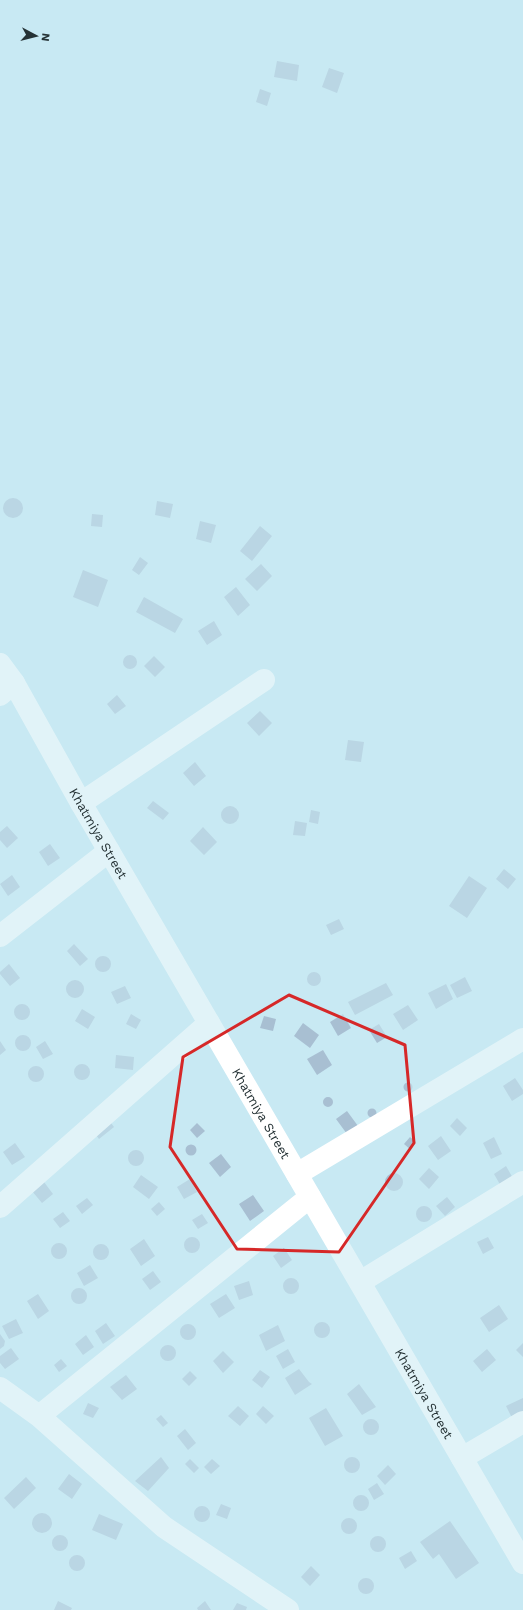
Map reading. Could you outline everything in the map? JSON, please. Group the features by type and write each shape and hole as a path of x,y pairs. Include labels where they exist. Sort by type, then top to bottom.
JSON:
{"street":[{"name":"Khatmiya Street","path":"0,664 7,689 81,803 523,1563"},
{"path":"81,803 264,680"},
{"path":"0,936 109,851"},
{"path":"0,1207 209,1023"},
{"path":"297,1174 523,1040"},
{"path":"360,1282 523,1182"},
{"path":"39,1416 310,1197"},
{"path":"0,1388 39,1416 164,1527 288,1610"},
{"path":"462,1458 523,1422"}],"highlighted area":[{"path":"289,995 405,1045 414,1143 339,1252 237,1249 170,1147 183,1057"}],"building":[{"path":"277,61 299,65 297,81 274,77"},
{"path":"329,68 344,73 337,93 322,87"},
{"path":"260,89 271,93 267,106 256,102"},
{"path":"13,498 20,501 23,508 20,515 13,518 6,515 3,508 6,501"},
{"path":"157,501 173,504 170,518 155,515"},
{"path":"92,514 103,515 102,527 91,526"},
{"path":"200,521 216,525 211,543 196,539"},
{"path":"260,526 272,536 252,561 240,551"},
{"path":"140,557 148,563 139,575 132,570"},
{"path":"261,564 272,576 257,591 245,579"},
{"path":"83,570 108,580 98,607 73,597"},
{"path":"236,587 250,605 238,616 224,597"},
{"path":"144,597 183,619 175,633 136,612"},
{"path":"214,621 222,635 207,645 198,631"},
{"path":"130,655 135,657 137,662 135,667 130,669 125,667 123,662 125,657"},
{"path":"154,656 165,667 155,677 144,666"},
{"path":"117,695 126,706 115,714 107,704"},
{"path":"260,711 272,723 259,736 247,723"},
{"path":"348,740 364,742 361,762 345,760"},
{"path":"195,762 206,776 194,786 183,773"},
{"path":"153,801 169,813 163,820 147,808"},
{"path":"230,806 236,809 239,815 236,821 230,824 224,821 221,815 224,809"},
{"path":"311,810 320,812 318,824 309,822"},
{"path":"295,821 307,823 305,836 293,835"},
{"path":"7,826 18,838 7,848 0,840 0,832"},
{"path":"203,827 217,842 204,855 190,841"},
{"path":"50,844 60,858 48,866 39,852"},
{"path":"504,869 516,879 508,889 496,879"},
{"path":"12,875 20,887 8,896 0,884"},
{"path":"469,876 487,888 467,918 449,906"},
{"path":"339,919 344,929 331,935 326,925"},
{"path":"74,944 88,959 80,966 67,951"},
{"path":"103,956 109,958 111,964 109,970 103,972 97,970 95,964 97,958"},
{"path":"9,964 20,978 10,986 0,974 0,972"},
{"path":"314,972 319,974 321,979 319,984 314,986 309,984 307,979 309,974"},
{"path":"465,977 472,991 457,998 450,985"},
{"path":"71,980 79,980 84,985 82,996 79,998 71,998 66,993 66,985"},
{"path":"386,983 393,995 355,1015 348,1002"},
{"path":"446,984 453,999 436,1009 428,993"},
{"path":"125,986 131,998 117,1004 111,992"},
{"path":"22,1004 29,1009 30,1012 25,1019 22,1020 15,1015 14,1012 19,1005"},
{"path":"408,1005 418,1020 403,1030 393,1014"},
{"path":"82,1009 95,1017 88,1029 75,1021"},
{"path":"131,1014 141,1020 136,1029 126,1024"},
{"path":"343,1014 351,1028 338,1036 330,1022"},
{"path":"264,1016 276,1019 273,1031 260,1028"},
{"path":"303,1023 319,1035 310,1048 294,1036"},
{"path":"379,1024 387,1037 377,1043 369,1030"},
{"path":"23,1035 29,1037 31,1043 29,1049 23,1051 17,1049 15,1043 17,1037"},
{"path":"0,1041 6,1050 0,1055"},
{"path":"45,1041 53,1054 43,1059 36,1047"},
{"path":"323,1050 332,1065 317,1075 307,1059"},
{"path":"116,1055 134,1057 133,1070 115,1068"},
{"path":"82,1064 88,1066 90,1072 88,1078 82,1080 76,1078 74,1072 76,1066"},
{"path":"36,1066 42,1068 44,1074 42,1080 36,1082 30,1080 28,1074 30,1068"},
{"path":"515,1078 523,1090 523,1094 512,1101 503,1086"},
{"path":"406,1083 410,1083 412,1087 410,1091 406,1091 404,1089 404,1085"},
{"path":"326,1097 330,1097 332,1098 332,1106 326,1107 323,1104 323,1100"},
{"path":"370,1109 374,1109 376,1113 374,1117 370,1117 368,1115 368,1111"},
{"path":"347,1111 358,1126 347,1134 336,1119"},
{"path":"457,1118 467,1128 460,1136 450,1126"},
{"path":"108,1119 114,1127 99,1139 93,1131"},
{"path":"197,1123 205,1131 197,1138 190,1130"},
{"path":"441,1136 451,1151 438,1160 428,1146"},
{"path":"410,1137 416,1142 411,1150 404,1144"},
{"path":"494,1137 502,1154 491,1159 483,1143"},
{"path":"15,1143 25,1157 12,1165 3,1152"},
{"path":"189,1145 193,1145 195,1146 195,1154 189,1155 186,1152 186,1148"},
{"path":"136,1150 142,1152 144,1158 142,1164 136,1166 130,1164 128,1158 130,1152"},
{"path":"221,1154 231,1167 220,1177 209,1163"},
{"path":"506,1166 514,1180 502,1188 494,1174"},
{"path":"429,1168 439,1177 429,1189 419,1179"},
{"path":"394,1173 400,1176 403,1182 400,1188 394,1191 388,1188 385,1182 388,1176"},
{"path":"141,1175 158,1187 149,1199 133,1187"},
{"path":"190,1179 197,1192 184,1199 177,1187"},
{"path":"44,1182 53,1194 42,1203 32,1191"},
{"path":"253,1195 264,1211 250,1221 239,1204"},
{"path":"447,1197 455,1207 445,1216 436,1206"},
{"path":"87,1198 93,1205 82,1214 76,1206"},
{"path":"159,1202 165,1209 157,1216 151,1209"},
{"path":"424,1206 431,1211 432,1214 427,1221 424,1222 417,1217 416,1214 421,1207"},
{"path":"63,1212 70,1221 60,1228 53,1219"},
{"path":"202,1214 208,1223 198,1229 192,1220"},
{"path":"192,1237 199,1242 200,1245 195,1252 192,1253 185,1248 184,1245 189,1238"},
{"path":"488,1237 494,1248 483,1254 477,1242"},
{"path":"144,1239 155,1256 141,1266 130,1249"},
{"path":"59,1243 65,1245 67,1251 65,1257 59,1259 53,1257 51,1251 53,1245"},
{"path":"101,1244 107,1246 109,1252 107,1258 101,1260 95,1258 93,1252 95,1246"},
{"path":"284,1248 292,1260 281,1268 273,1256"},
{"path":"90,1265 98,1278 84,1286 77,1273"},
{"path":"153,1271 161,1282 150,1290 142,1279"},
{"path":"291,1278 297,1280 299,1286 297,1292 291,1294 285,1292 283,1286 285,1280"},
{"path":"249,1281 253,1295 239,1300 234,1286"},
{"path":"79,1288 85,1290 87,1296 85,1302 79,1304 73,1302 71,1296 73,1290"},
{"path":"38,1294 49,1311 38,1319 27,1301"},
{"path":"226,1294 235,1308 219,1318 210,1304"},
{"path":"499,1305 508,1319 489,1332 480,1318"},
{"path":"16,1319 23,1333 9,1339 2,1326"},
{"path":"322,1322 329,1327 330,1330 325,1337 322,1338 315,1333 314,1330 319,1323"},
{"path":"106,1323 115,1336 103,1344 95,1331"},
{"path":"188,1324 194,1326 196,1332 194,1338 188,1340 182,1338 180,1332 182,1326"},
{"path":"278,1325 285,1341 266,1351 259,1335"},
{"path":"0,1334 5,1341 4,1346 0,1349"},
{"path":"86,1335 94,1347 83,1355 75,1344"},
{"path":"523,1343 523,1357 516,1350"},
{"path":"168,1345 174,1347 176,1353 174,1359 168,1361 162,1359 160,1353 162,1347"},
{"path":"11,1348 19,1359 5,1369 0,1363 0,1356"},
{"path":"288,1349 295,1362 283,1369 276,1356"},
{"path":"487,1349 496,1360 482,1372 473,1361"},
{"path":"223,1351 234,1362 223,1373 213,1361"},
{"path":"61,1359 67,1366 59,1372 54,1365"},
{"path":"299,1369 312,1384 295,1395 285,1378"},
{"path":"260,1370 270,1377 262,1388 252,1380"},
{"path":"190,1371 197,1378 189,1386 182,1379"},
{"path":"126,1375 137,1389 122,1400 110,1387"},
{"path":"359,1384 376,1407 362,1415 347,1394"},
{"path":"523,1398 523,1413 512,1418 506,1406"},
{"path":"88,1403 99,1408 93,1418 83,1414"},
{"path":"238,1406 249,1416 240,1426 228,1416"},
{"path":"263,1406 274,1416 266,1424 256,1414"},
{"path":"326,1408 343,1436 325,1446 309,1418"},
{"path":"161,1415 168,1423 163,1427 156,1419"},
{"path":"371,1419 377,1421 379,1427 377,1433 371,1435 365,1433 363,1427 365,1421"},
{"path":"185,1429 196,1443 188,1450 177,1436"},
{"path":"161,1457 169,1468 148,1491 135,1481"},
{"path":"352,1457 358,1459 360,1465 358,1471 352,1473 346,1471 344,1465 346,1459"},
{"path":"190,1459 199,1468 194,1473 185,1464"},
{"path":"212,1459 220,1466 211,1474 204,1467"},
{"path":"388,1465 396,1474 385,1485 377,1476"},
{"path":"69,1474 82,1484 72,1499 58,1489"},
{"path":"26,1477 36,1488 14,1509 4,1498"},
{"path":"377,1483 384,1494 374,1500 368,1489"},
{"path":"361,1495 368,1500 369,1503 364,1510 361,1511 354,1506 353,1503 358,1496"},
{"path":"221,1504 231,1508 227,1519 216,1515"},
{"path":"202,1506 208,1508 210,1514 208,1520 202,1522 196,1520 194,1514 196,1508"},
{"path":"42,1513 49,1516 52,1523 49,1530 42,1533 35,1530 32,1523 35,1516"},
{"path":"99,1514 123,1524 116,1540 92,1530"},
{"path":"349,1518 356,1523 357,1526 352,1533 349,1534 342,1529 341,1526 346,1519"},
{"path":"450,1521 479,1563 456,1579 439,1554 433,1559 420,1542"},
{"path":"60,1535 66,1537 68,1543 66,1549 60,1551 54,1549 52,1543 54,1537"},
{"path":"378,1536 384,1538 386,1544 384,1550 378,1552 372,1550 370,1544 372,1538"},
{"path":"411,1551 417,1561 405,1569 399,1558"},
{"path":"77,1555 83,1557 85,1563 83,1569 77,1571 71,1569 69,1563 71,1557"},
{"path":"311,1566 320,1575 310,1586 301,1577"},
{"path":"366,1578 372,1580 374,1586 372,1592 366,1594 360,1592 358,1586 360,1580"},
{"path":"58,1601 72,1608 71,1610 54,1610"},
{"path":"205,1601 211,1610 198,1610 197,1608"},
{"path":"237,1603 247,1607 246,1610 233,1610"}]}
